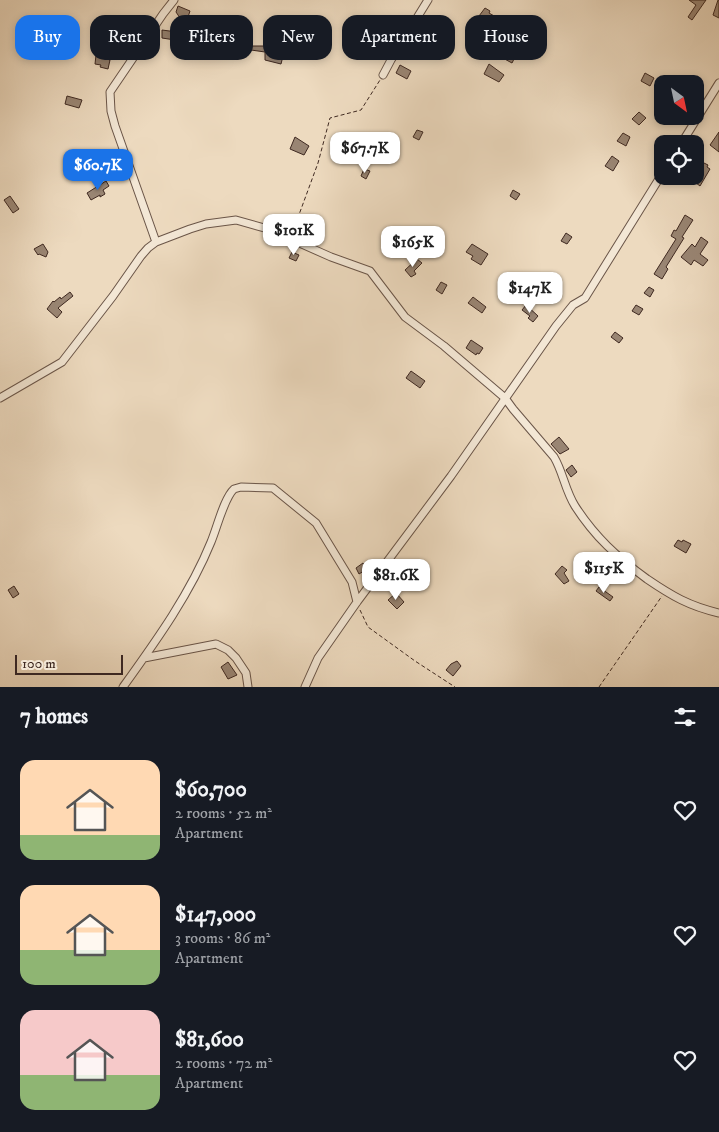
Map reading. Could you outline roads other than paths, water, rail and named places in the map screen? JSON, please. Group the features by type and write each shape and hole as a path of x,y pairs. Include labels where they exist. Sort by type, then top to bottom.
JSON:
{"street":[{"path":"156,242 115,126 111,111 110,92 162,14 174,0"},
{"path":"383,76 428,0"},
{"path":"687,135 719,83"},
{"path":"305,687 318,658 357,602 445,484 564,316 576,303 585,298 655,185"},
{"path":"0,398 62,362 114,296 144,252 156,242 190,229 230,220 242,221 268,229 331,257 370,271 405,316 444,346 505,398 554,457 559,465 570,498 594,534 621,560 665,591 693,606 719,613"},
{"path":"123,687 162,633 198,570 232,491 238,488 273,488 316,523 352,582 357,602"},
{"path":"144,658 216,644 228,650 236,658 246,673 248,687"}]}
